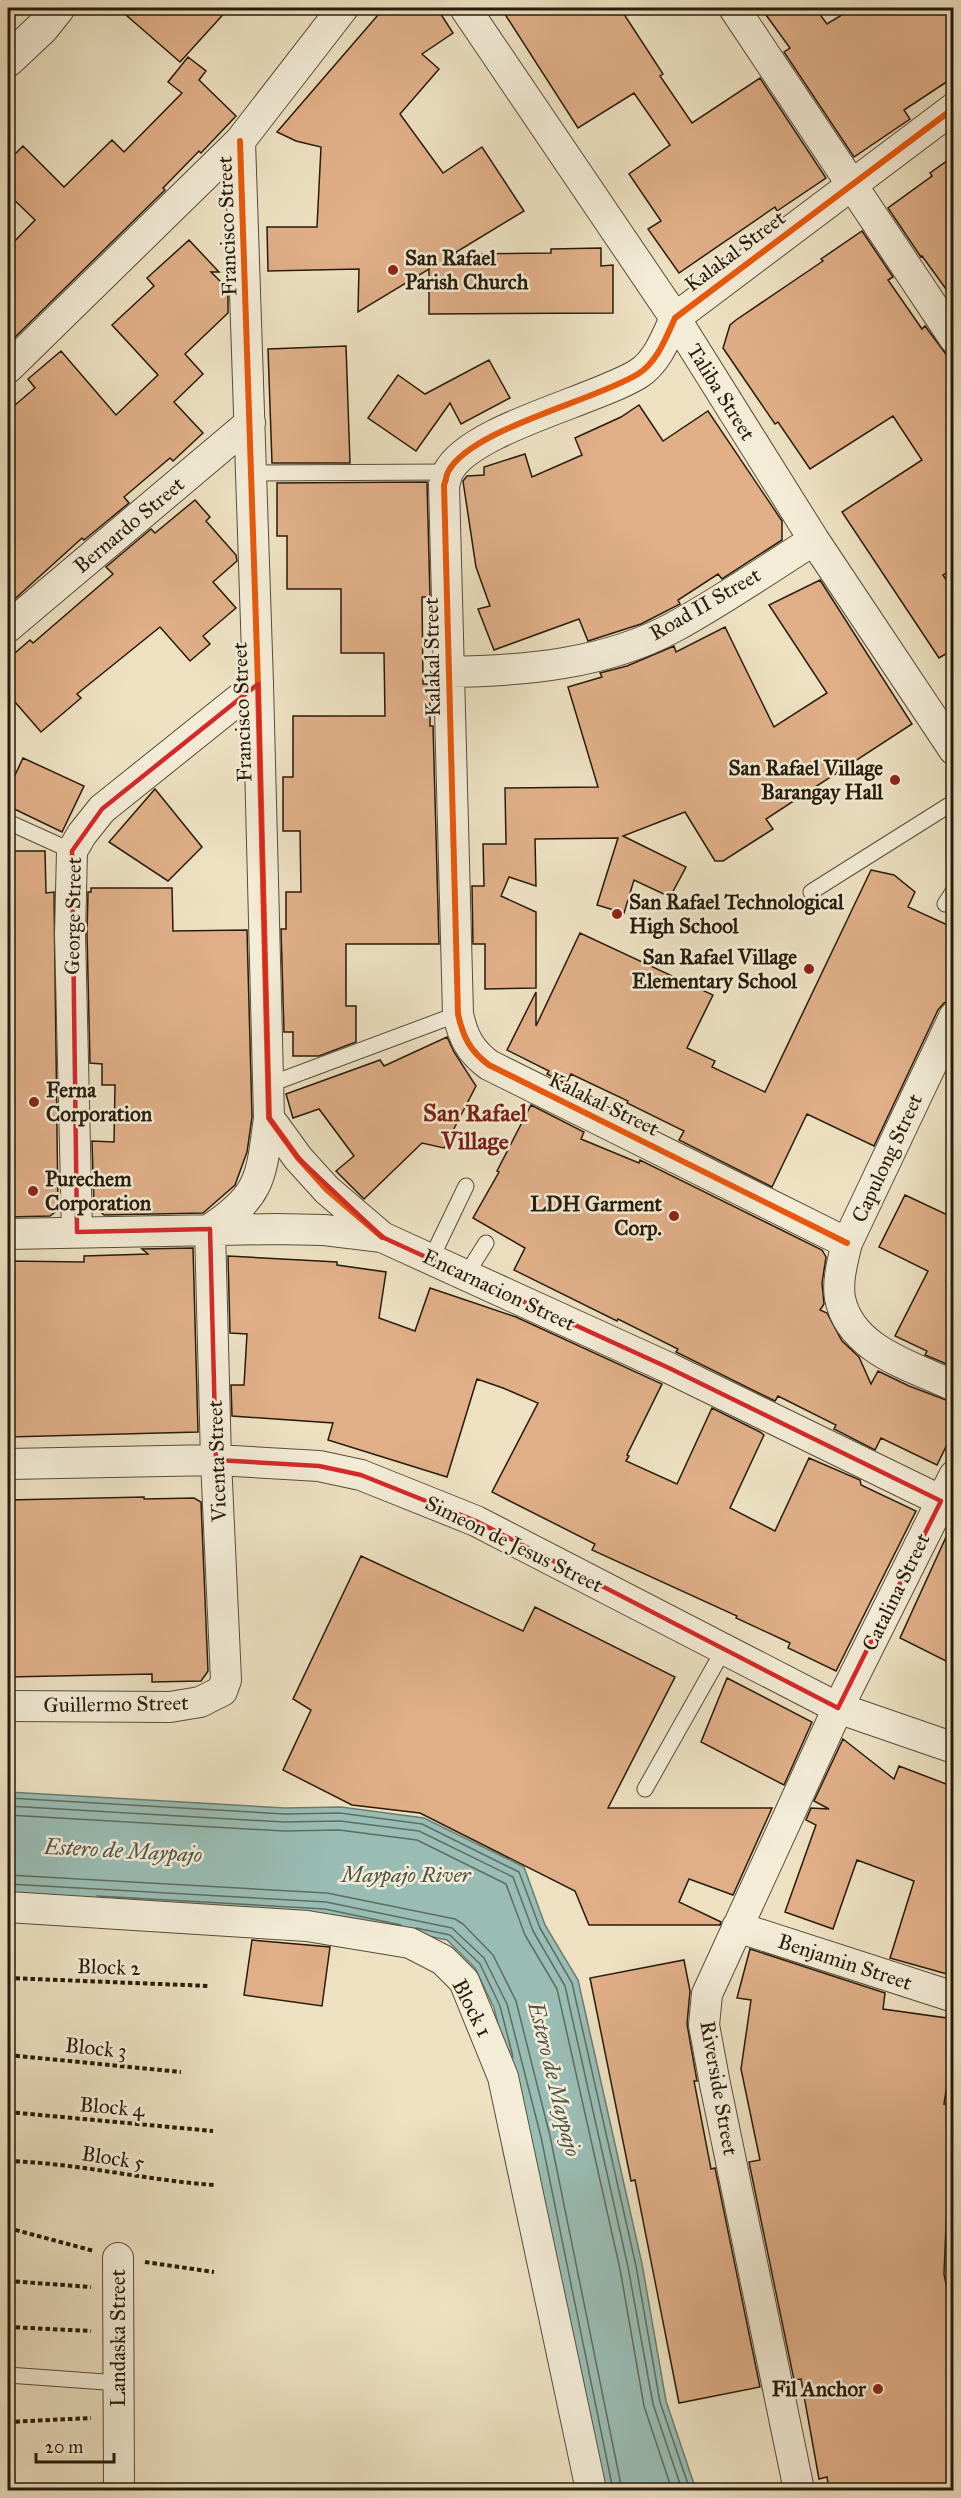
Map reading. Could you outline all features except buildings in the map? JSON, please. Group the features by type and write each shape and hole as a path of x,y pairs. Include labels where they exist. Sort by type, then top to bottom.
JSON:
{"street":[{"path":"8,60 42,28 58,8"},
{"path":"8,368 240,141 343,8"},
{"name":"Taliba Street","path":"465,8 675,318 814,540 954,750"},
{"path":"734,8 954,338"},
{"name":"Kalakal Street","path":"847,1243 489,1065 475,1055 463,1036 458,1014 444,485 448,472 458,460 477,445 504,431 639,374 661,349 675,318 954,108"},
{"name":"Francisco Street","path":"210,1229 233,1214 247,1201 257,1182 264,1156 269,1118 258,684 240,141"},
{"name":"Bernardo Street","path":"8,627 249,423"},
{"name":"Road II Street","path":"448,672 503,671 570,662 625,647 673,627 814,540"},
{"name":"George Street","path":"77,1232 70,934 72,851 82,834 102,810 258,684"},
{"name":"Capulong Street","path":"954,1017 847,1243 841,1270 840,1298 847,1319 856,1334 871,1347 954,1386"},
{"path":"269,1118 298,1158 327,1190 382,1237"},
{"name":"Encarnacion Street","path":"8,1234 210,1229 324,1230 382,1237 949,1495"},
{"name":"Vicenta Street","path":"210,1229 216,1460 226,1680 222,1691"},
{"name":"Simeon de Jesus Street","path":"8,1464 216,1460 319,1466 361,1475 476,1521 838,1708 954,1748"},
{"name":"Catalina Street","path":"838,1708 949,1495"},
{"name":"Guillermo Street","path":"8,1706 170,1707 200,1702 222,1691"},
{"name":"Riverside Street","path":"799,2490 704,2025 707,1994 838,1708"},
{"name":"Block 1","path":"8,1907 307,1926 410,1943 443,1960 464,1982 503,2077 591,2490"},
{"name":"Benjamin Street","path":"737,1927 954,1997"},
{"name":"Landaska Street","path":"118,2258 119,2490"}],"lane":[{"path":"251,473 448,472"},
{"path":"811,892 954,802"},
{"path":"8,822 72,851"},
{"path":"945,904 954,890"},
{"path":"268,1085 458,1014"},
{"path":"431,1259 466,1186"},
{"path":"466,1275 486,1243"},
{"path":"645,1789 724,1649"},
{"path":"8,2375 119,2383"}],"path":[{"path":"8,2281 118,2288"},
{"path":"8,2327 118,2332"},
{"path":"8,2422 119,2416"}],"highlighted area":[{"path":"258,684 269,1118 298,1158 382,1237 669,1368 941,1501 838,1708 476,1521 361,1475 319,1466 216,1460 210,1229 77,1232 72,851 102,809"}],"water":[{"name":"Maypajo River","path":"8,1792 285,1808 341,1807 424,1818 524,1867 545,1925 578,1980 642,2264 666,2401 696,2490 600,2490 527,2140 494,2008 475,1968 447,1940 324,1915 8,1897"}],"cycle path":[{"path":"847,1243 489,1065 468,1043 458,1014 444,485 448,472 461,457 481,442 506,429 618,384 645,369 656,356 675,318 954,108"},
{"path":"240,141 258,684 269,1118 298,1158 327,1190 382,1237"}],"place":[{"name":"San Rafael Parish Church","path":"393,270"},
{"name":"San Rafael Village Barangay Hall","path":"895,780"},
{"name":"San Rafael Technological High School","path":"617,914"},
{"name":"San Rafael Village Elementary School","path":"809,969"},
{"name":"Ferna Corporation","path":"34,1102"},
{"name":"Purechem Corporation","path":"33,1191"},
{"name":"LDH Garment Corp.","path":"674,1216"},
{"name":"Fil Anchor","path":"878,2389"}],"district":[{"name":"San Rafael Village","path":"475,1127"}],"water label":[{"name":"Estero de Maypajo","path":"123,1850"},
{"name":"Estero de Maypajo","path":"555,2079"}]}
